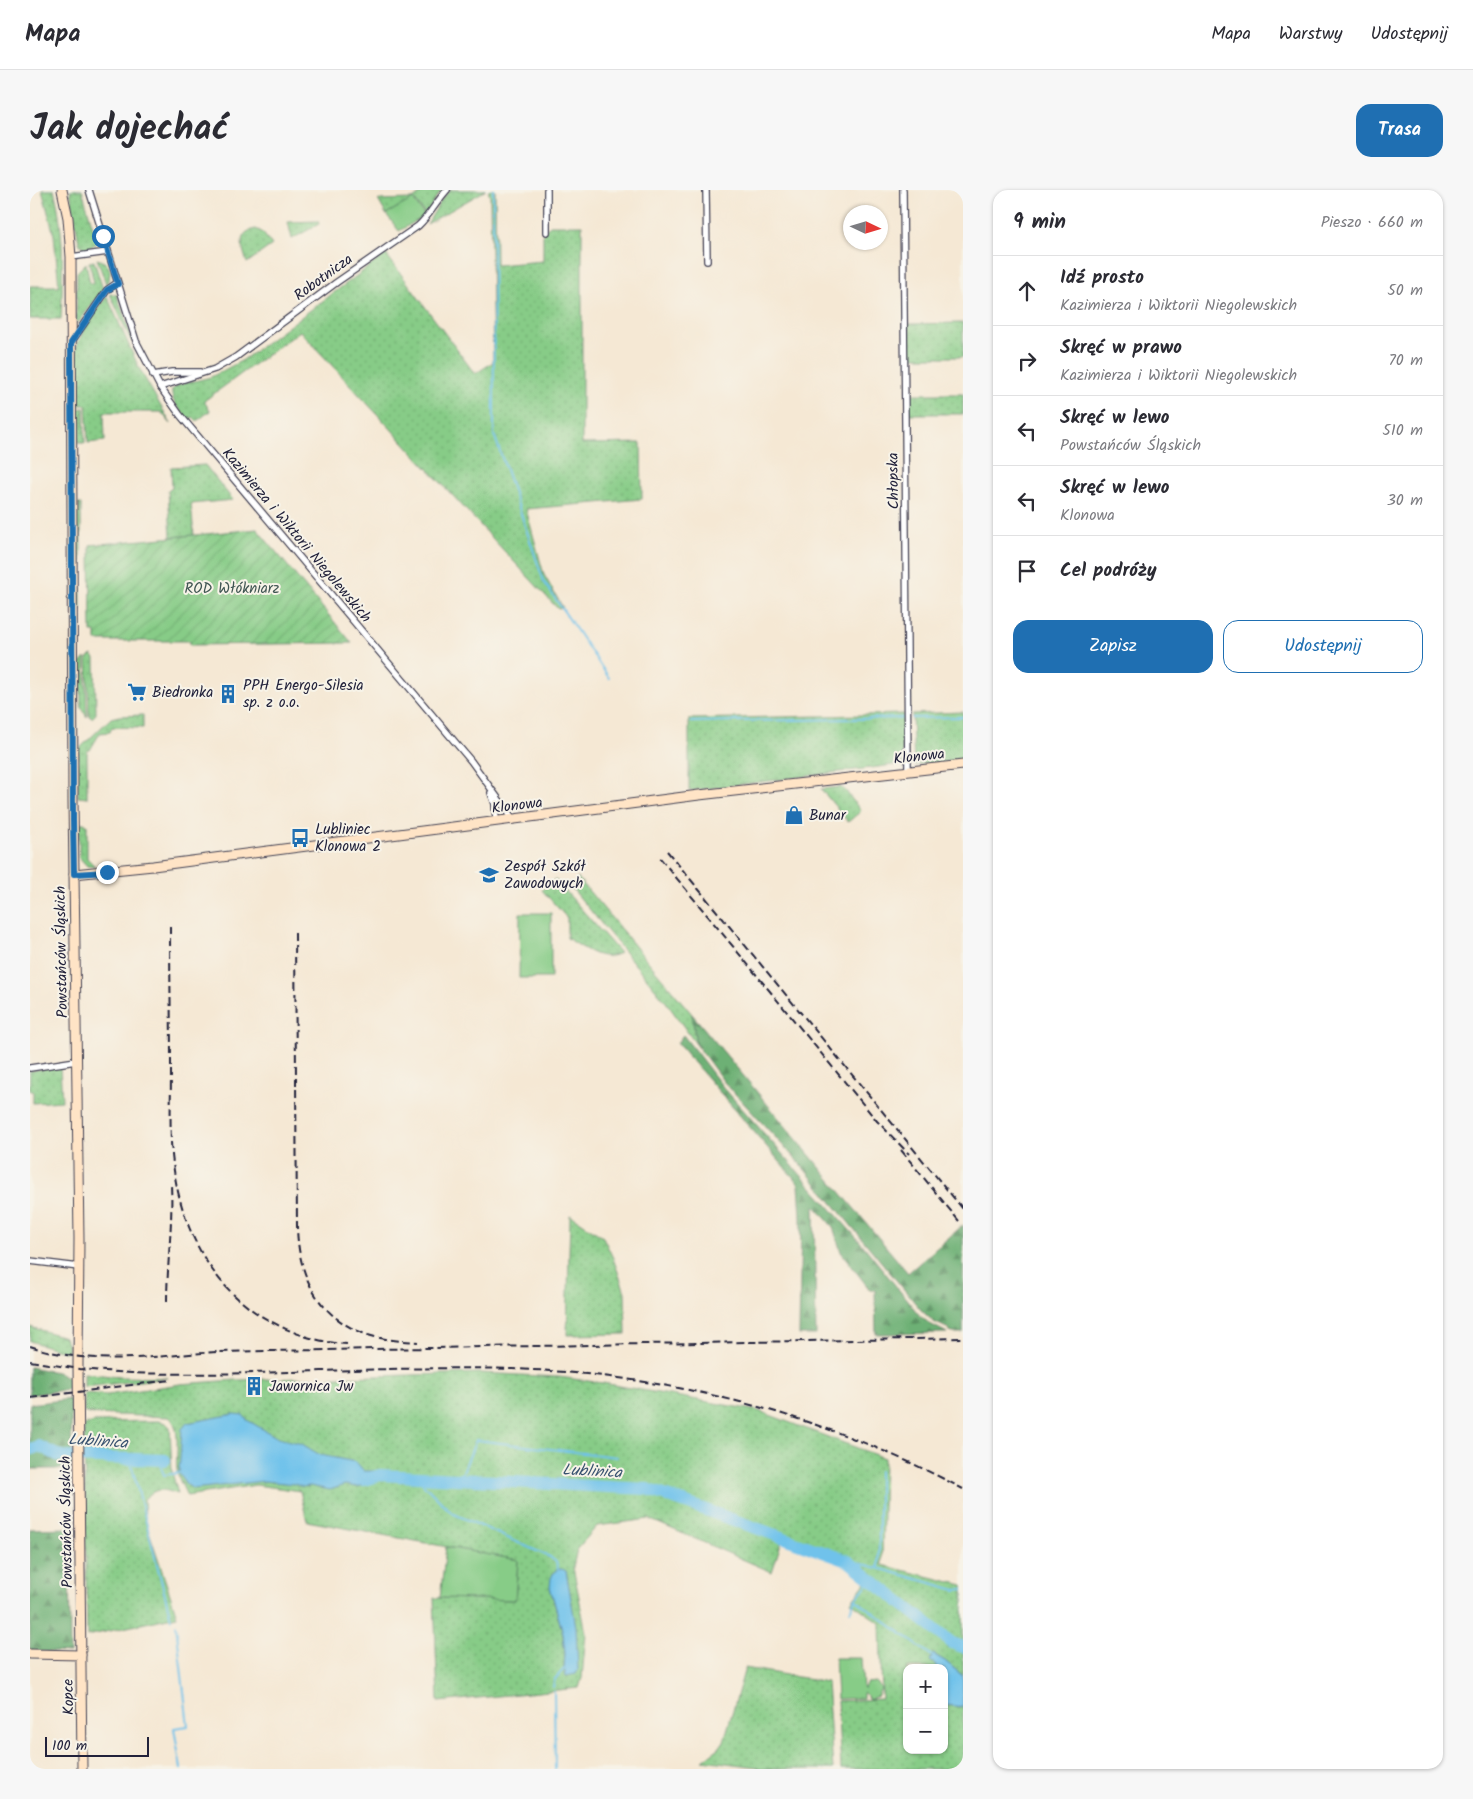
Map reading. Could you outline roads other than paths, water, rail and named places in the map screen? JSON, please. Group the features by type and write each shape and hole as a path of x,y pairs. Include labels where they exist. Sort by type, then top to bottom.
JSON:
{"main road":[{"name":"Powstańców Śląskich","path":"62,190 68,218 71,257 81,1655"},
{"name":"Klonowa","path":"74,874 153,866 699,795 963,765"},
{"path":"30,1654 81,1655"},
{"name":"Kopce","path":"81,1655 82,1769"}],"street":[{"name":"Kazimierza i Wiktorii Niegolewskich","path":"89,190 136,341 160,387 180,415 471,761 513,819"},
{"name":"Robotnicza","path":"160,387 220,366 246,350 309,302 418,226 427,218 447,190"},
{"path":"547,190 547,232"},
{"path":"706,190 707,261"},
{"name":"Chłopska","path":"902,190 908,771"},
{"path":"71,257 108,252"},
{"path":"71,343 107,290 118,284"},
{"name":"Robotnicza","path":"153,375 172,372 205,371"},
{"path":"488,784 495,804 496,821"},
{"path":"30,1068 76,1061"},
{"path":"30,1261 79,1267"}],"water":[{"path":"234,1414 243,1415 247,1420 278,1438 302,1444 320,1455 356,1462 364,1471 377,1471 380,1475 368,1484 357,1487 345,1485 330,1490 264,1481 193,1489 186,1484 179,1473 182,1429 187,1423"},
{"path":"558,1569 566,1571 576,1627 578,1670 576,1674 566,1676 563,1634 550,1587 551,1578"},
{"path":"933,1654 945,1661 963,1676 963,1707 948,1705 948,1664 935,1664 930,1661"}],"waterway":[{"path":"493,190 494,434 544,582 609,678"},
{"path":"912,718 963,717"},
{"path":"691,722 904,718"},
{"path":"460,1479 476,1440 617,1457"},
{"name":"Lublinica","path":"30,1450 39,1446 57,1455 67,1457 165,1460"},
{"path":"130,1459 171,1619"},
{"path":"158,1460 164,1475 179,1473"},
{"path":"879,1471 879,1568"},
{"name":"Lublinica","path":"364,1480 380,1475 647,1489 848,1561 952,1643 963,1647"},
{"path":"415,1476 452,1513 550,1557 556,1562 558,1569"},
{"path":"848,1561 956,1590 963,1589"},
{"path":"872,1579 855,1599 932,1656"},
{"path":"850,1611 855,1599"},
{"path":"176,1625 188,1726 174,1728 181,1769"},
{"path":"553,1687 555,1679 564,1669"},
{"path":"554,1691 555,1769"}],"railway":[{"path":"667,851 963,1209"},
{"path":"660,858 877,1121 909,1154"},
{"path":"170,926 171,1142 178,1193 195,1241 207,1262 222,1282 240,1300 261,1316 281,1327 313,1339 347,1344"},
{"path":"295,933 297,1226 301,1262 314,1293 336,1318 368,1335 399,1341 418,1342"},
{"path":"901,1150 959,1221"},
{"path":"167,1302 171,1185"},
{"path":"30,1346 76,1356 123,1358 217,1352 963,1338"},
{"path":"30,1361 79,1369 131,1373 226,1374 464,1368 512,1369 629,1379 744,1403 801,1420 856,1440 910,1463 963,1489"},
{"path":"30,1398 171,1380"}],"place":[{"name":"Biedronka","path":"137,692"},
{"name":"PPH Energo-Silesia sp. z o.o.","path":"228,694"},
{"name":"Bunar","path":"794,815"},
{"name":"Lubliniec Klonowa 2","path":"300,838"},
{"name":"Zespół Szkół Zawodowych","path":"489,875"},
{"name":"Jawornica Jw","path":"254,1386"}],"park label":[{"name":"ROD Włókniarz","path":"232,588"}]}
